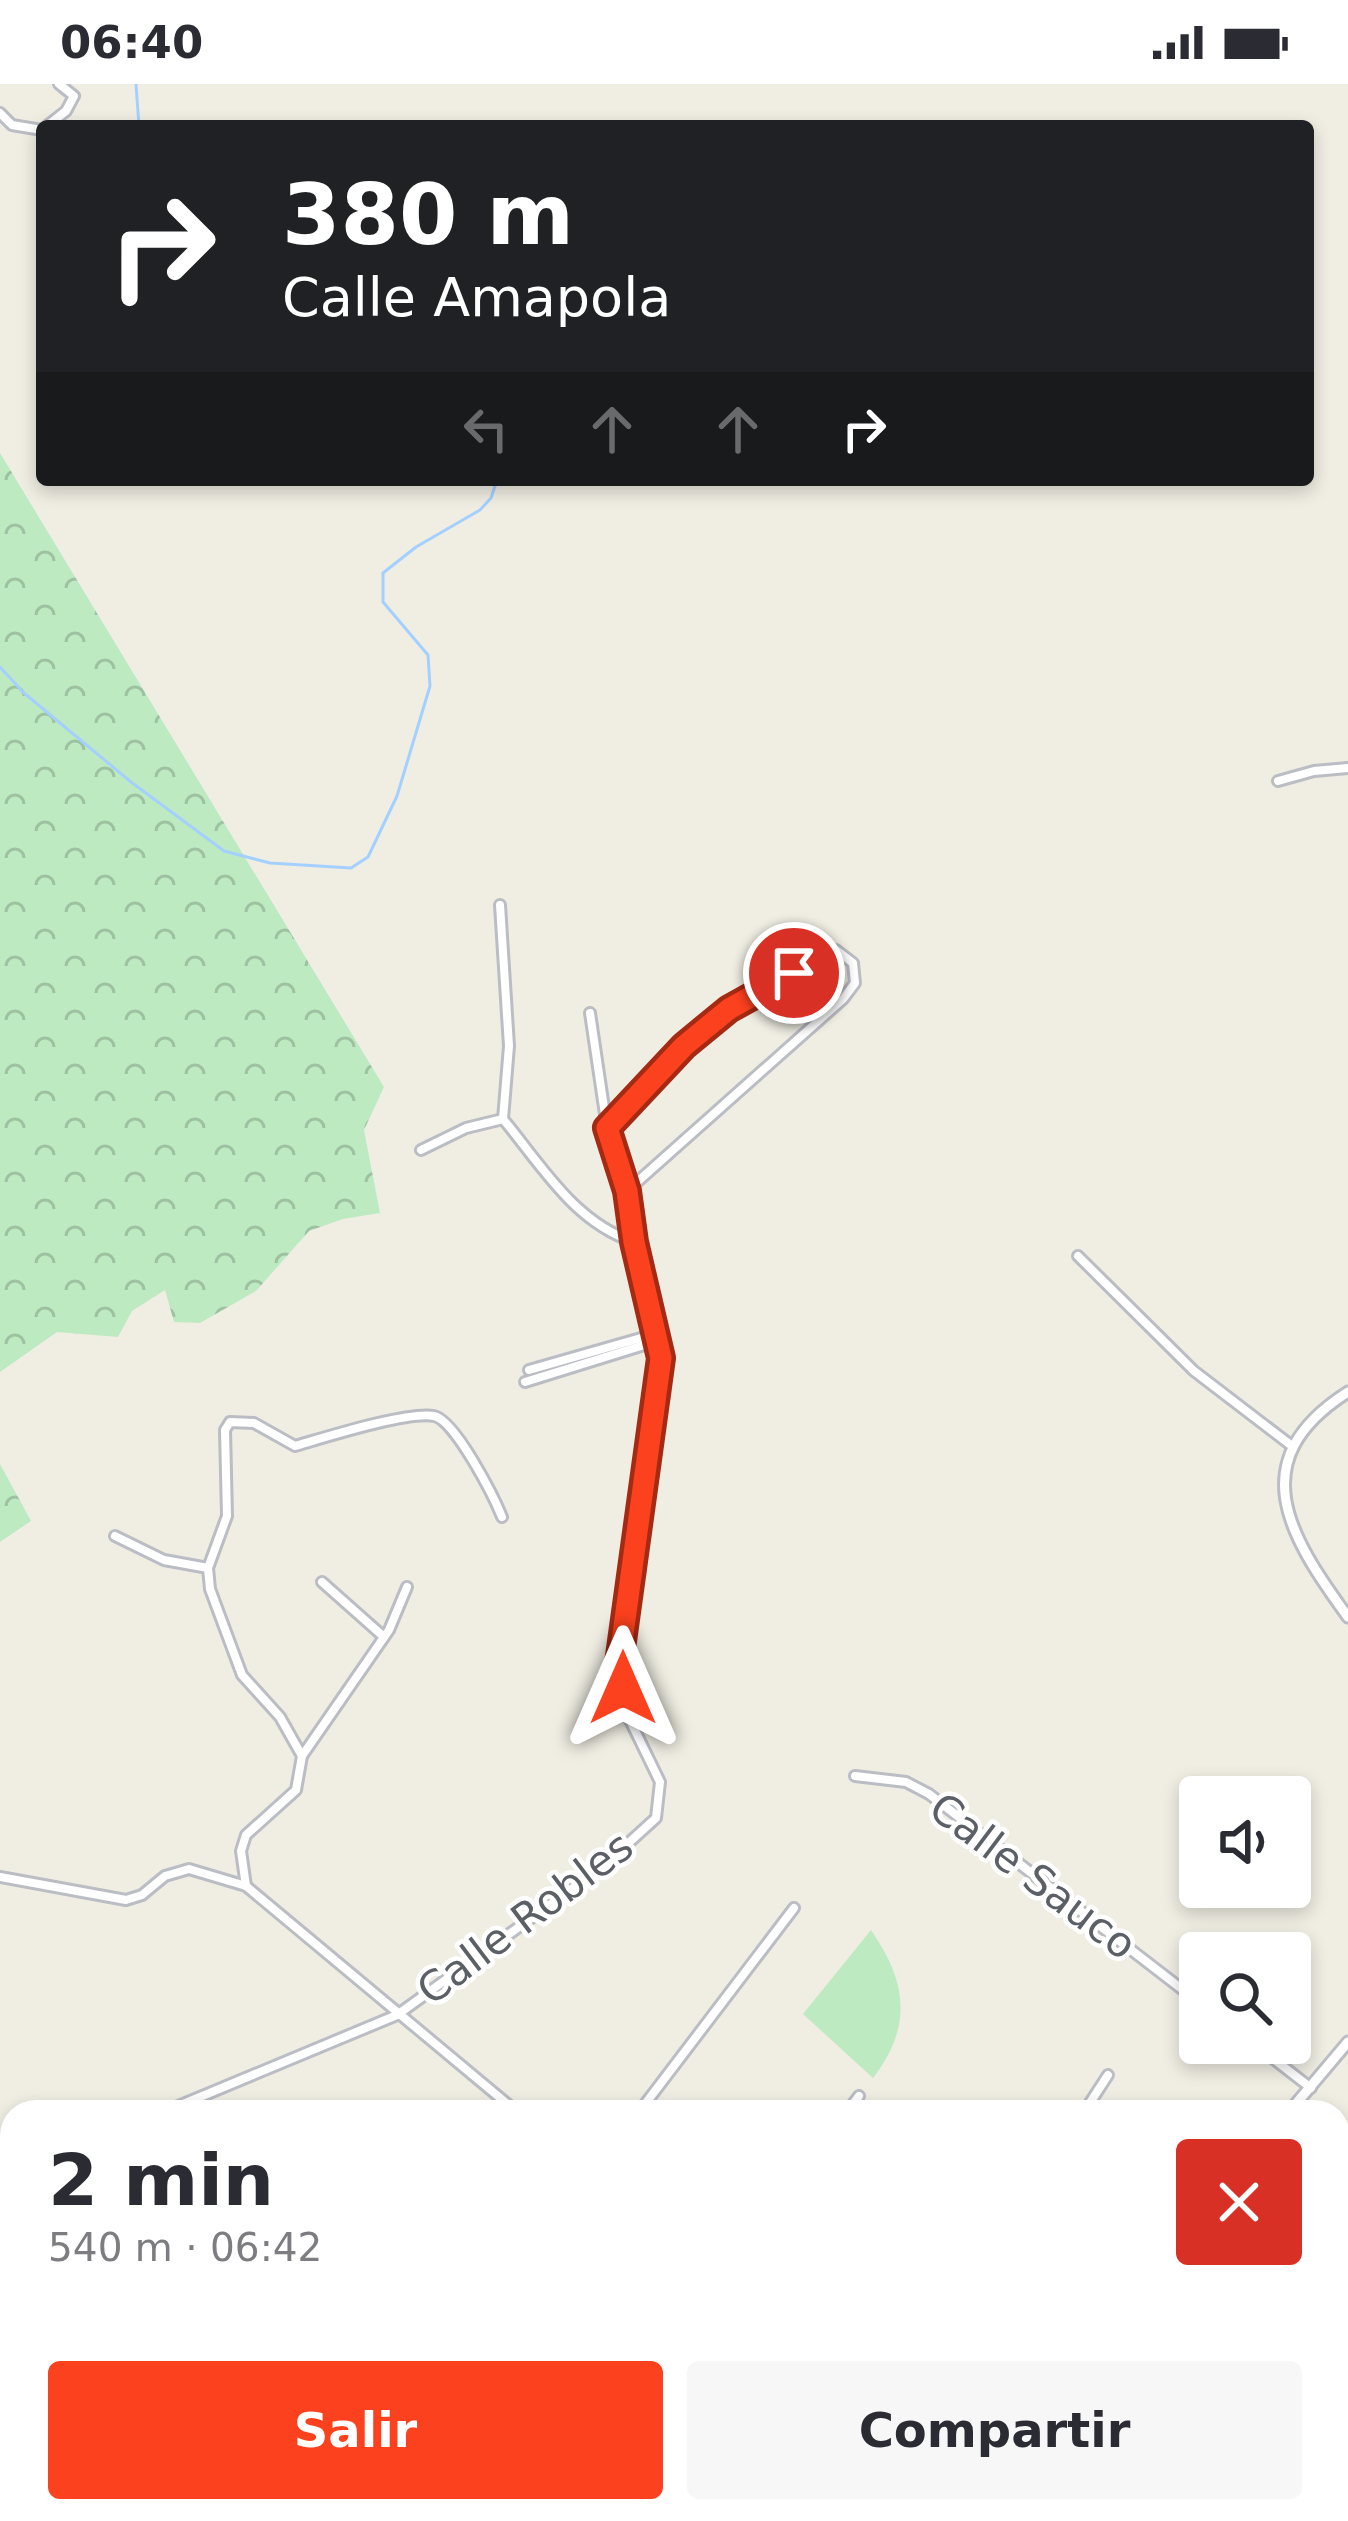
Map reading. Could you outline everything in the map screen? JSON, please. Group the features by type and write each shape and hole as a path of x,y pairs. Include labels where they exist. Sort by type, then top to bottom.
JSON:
{"street":[{"path":"55,120 74,96 58,84"},
{"path":"0,113 12,125 36,127"},
{"path":"1278,781 1348,768"},
{"path":"500,905 509,1046 503,1119 581,1214 603,1232 634,1242"},
{"path":"607,1128 684,1046 729,1009 794,973 824,950 836,950 853,962 855,983 843,999 627,1191"},
{"name":"Calle Robles","path":"193,2100 397,2015 602,1867 656,1818 660,1782 627,1714 619,1663 661,1358 627,1191 607,1128 590,1013"},
{"path":"421,1150 466,1128 503,1119"},
{"path":"1078,1256 1194,1371 1292,1446"},
{"path":"529,1370 656,1337"},
{"path":"525,1382 656,1337"},
{"path":"1348,1392 1312,1418 1292,1446 1282,1484 1288,1521 1310,1564 1348,1617"},
{"path":"302,1756 280,1717 242,1675 210,1589 208,1568 227,1516 225,1430 230,1422 254,1423 295,1446 372,1425 434,1416 448,1424 492,1492 502,1517"},
{"path":"115,1536 164,1560 208,1568"},
{"path":"322,1582 384,1637"},
{"path":"246,1886 241,1851 246,1835 296,1790 302,1756 384,1637 407,1587"},
{"name":"Calle Sauco","path":"855,1776 906,1782 929,1794 1179,1986"},
{"path":"0,1877 126,1900 142,1895 165,1876 189,1869 246,1886 502,2100"},
{"path":"648,2100 794,1908"},
{"path":"1300,2100 1348,2042"},
{"path":"1280,2064 1311,2088"},
{"path":"1092,2100 1108,2075"},
{"path":"856,2100 859,2096"}],"green space":[{"path":"0,453 384,1087 364,1130 380,1213 309,1231 256,1291 200,1323 174,1322 165,1290 132,1311 118,1337 57,1332 0,1372"},
{"path":"0,1464 31,1521 0,1542"},
{"path":"871,1930 892,1968 900,2004 895,2040 873,2078 803,2014"}],"waterway":[{"path":"136,84 139,120"},
{"path":"0,667 24,693 131,782 224,851 270,863 351,868 368,857 397,796 430,686 428,655 383,602 383,573 416,547 480,510 495,486"}],"route":[{"path":"623,1688 619,1663 661,1358 627,1191 607,1128 684,1046 729,1009 794,973"}]}
